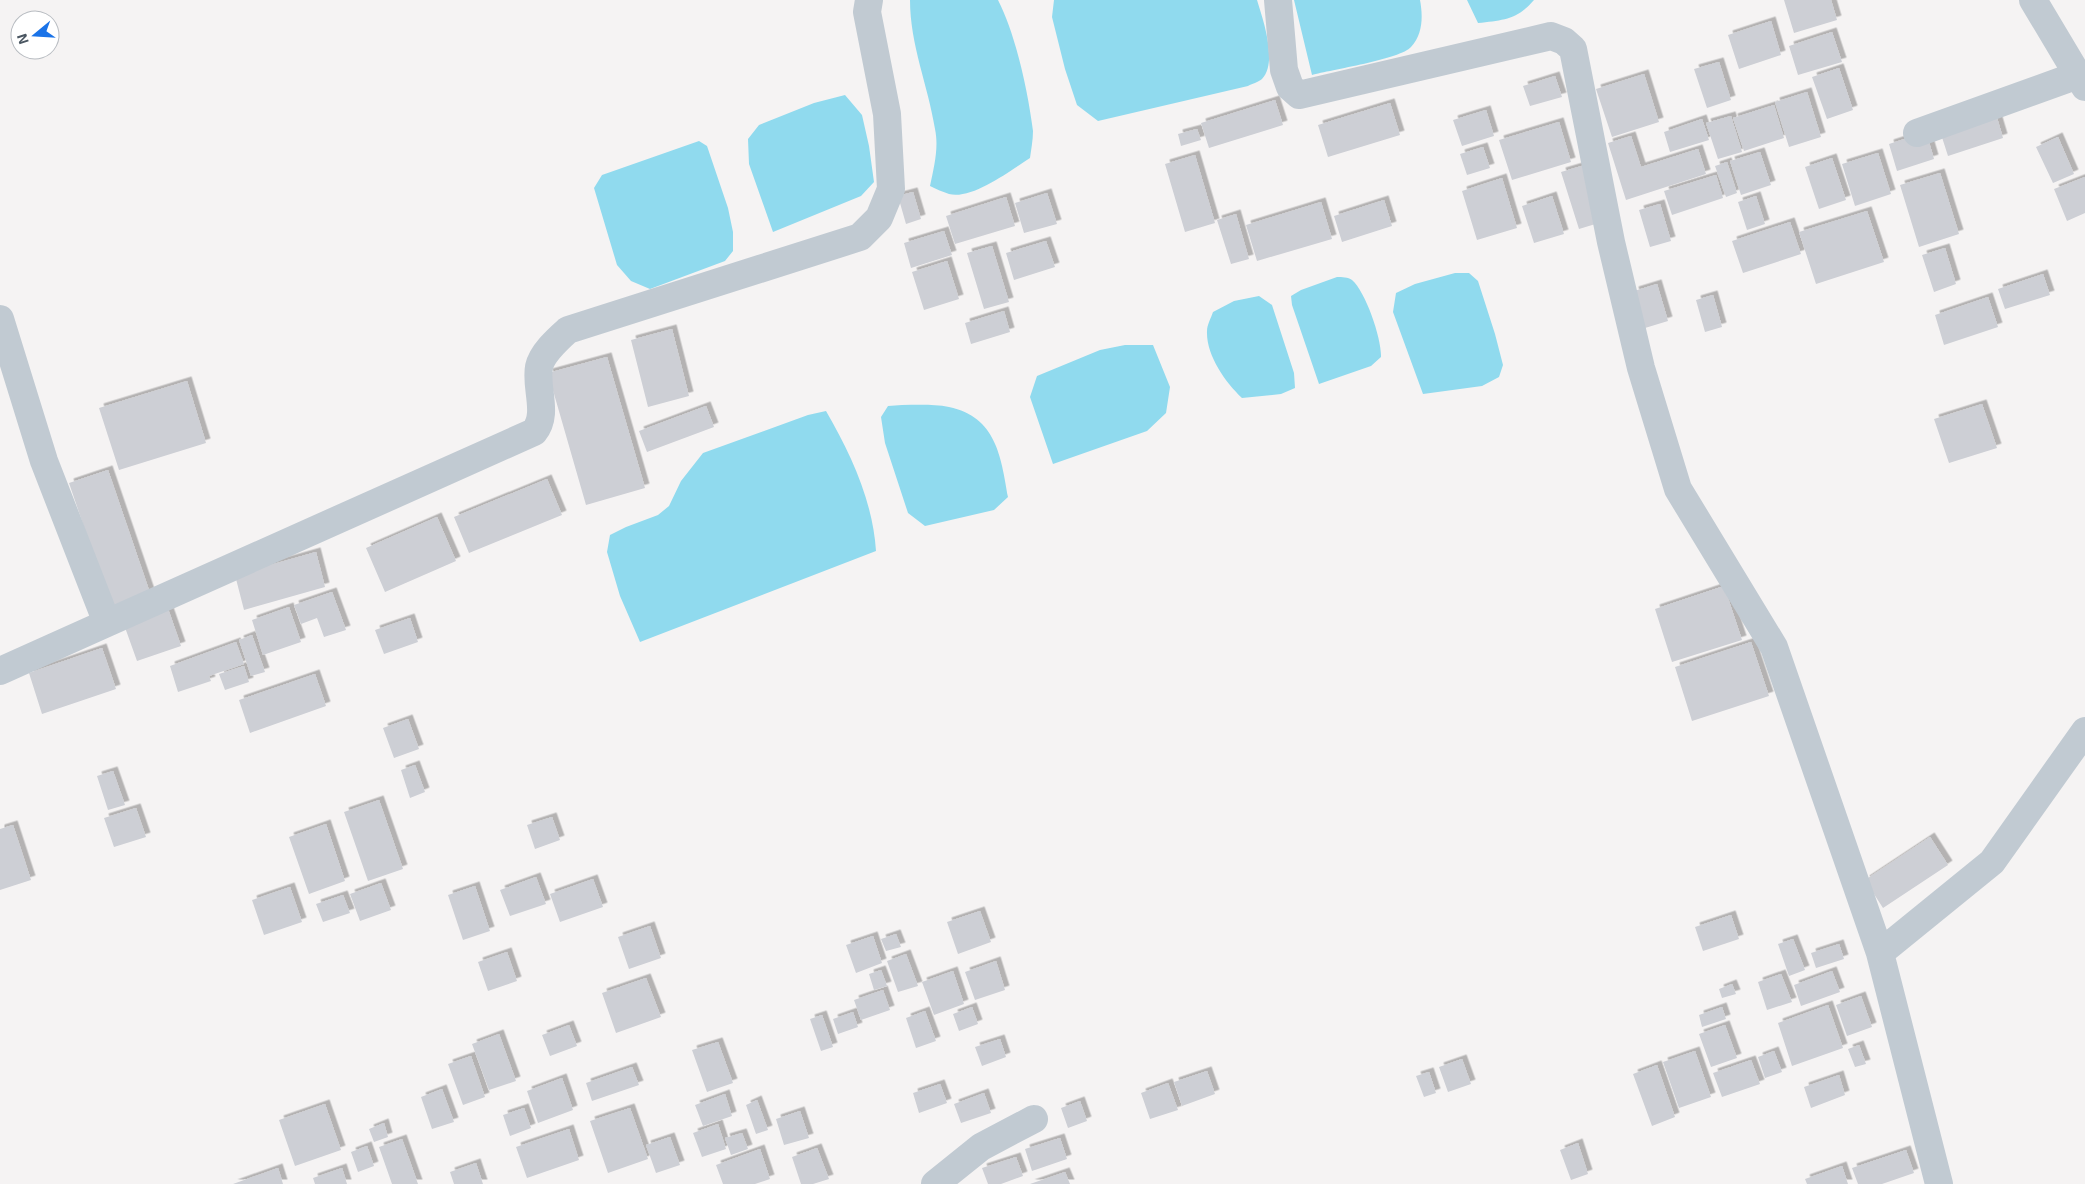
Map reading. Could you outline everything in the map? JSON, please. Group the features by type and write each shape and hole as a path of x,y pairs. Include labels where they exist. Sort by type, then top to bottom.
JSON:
{"street":[{"path":"0,671 534,432 539,426 541,416 539,366 551,346 568,330 860,237 879,218 891,189 887,114 867,12 869,0"},
{"path":"1278,0 1284,70 1290,86 1299,95 1551,36 1564,41 1573,49 1609,232 1641,368 1678,489 1774,647 1880,953 1939,1184"},
{"path":"1917,133 2082,81 2033,0"},
{"path":"0,319 44,461 107,622"},
{"path":"1880,953 1992,862 2085,732"},
{"path":"935,1184 981,1147 1034,1119"}],"water":[{"path":"910,0 998,0 1016,47 1033,131 1030,158 991,183 969,193 949,194 930,186 936,158 936,136 916,49"},
{"path":"1054,0 1257,0 1268,41 1269,62 1267,72 1261,80 1248,86 1098,121 1077,105 1065,69 1052,17"},
{"path":"1294,0 1420,0 1422,18 1420,31 1411,47 1394,56 1312,75"},
{"path":"1467,0 1534,0 1522,12 1509,18 1478,23"},
{"path":"845,95 862,115 874,182 861,196 773,232 749,164 748,139 759,125 814,103"},
{"path":"699,141 707,146 728,208 733,232 733,251 725,261 650,289 631,281 617,265 594,188 602,175"},
{"path":"1455,273 1469,273 1478,281 1503,365 1499,377 1482,386 1423,394 1393,312 1396,293 1415,284"},
{"path":"1337,277 1352,280 1363,295 1376,328 1381,357 1371,366 1319,384 1292,305 1291,296 1301,290"},
{"path":"1259,296 1272,305 1294,373 1295,388 1281,394 1242,398 1223,376 1213,359 1207,329 1213,312 1234,301"},
{"path":"1125,345 1153,345 1170,387 1166,413 1147,431 1053,464 1030,397 1037,376 1100,350"},
{"path":"888,406 949,407 965,412 977,420 986,429 999,453 1008,497 994,510 925,526 908,513 885,443 881,417"},
{"path":"826,411 844,444 859,479 870,514 876,551 640,642 620,596 607,552 610,535 658,515 669,506 681,481 703,453 808,415"}],"building":[{"path":"1784,0 1831,0 1837,20 1794,33"},
{"path":"1771,21 1781,55 1739,69 1728,35"},
{"path":"1832,32 1842,62 1798,75 1789,46"},
{"path":"1719,62 1731,100 1707,108 1694,69"},
{"path":"1839,68 1853,110 1827,119 1812,77"},
{"path":"1644,74 1659,122 1612,137 1596,89"},
{"path":"1555,76 1562,97 1530,106 1523,86"},
{"path":"1807,92 1821,137 1789,147 1775,102"},
{"path":"1275,100 1283,125 1209,148 1201,123"},
{"path":"1390,103 1400,135 1328,157 1318,125"},
{"path":"1774,105 1784,138 1744,151 1733,118"},
{"path":"1486,110 1494,136 1462,146 1453,120"},
{"path":"1995,111 2003,138 1948,156 1939,128"},
{"path":"1731,116 1742,152 1718,159 1706,123"},
{"path":"1702,119 1709,140 1670,152 1664,132"},
{"path":"1559,122 1571,162 1512,180 1499,140"},
{"path":"1197,129 1201,140 1181,146 1178,134"},
{"path":"1926,132 1934,159 1897,171 1889,144"},
{"path":"1631,136 1641,167 1698,149 1706,174 1626,200 1608,143"},
{"path":"2058,137 2074,174 2053,183 2036,147"},
{"path":"1483,147 1490,168 1467,175 1460,154"},
{"path":"1760,152 1771,185 1741,195 1730,161"},
{"path":"1878,153 1891,194 1855,206 1842,164"},
{"path":"1195,155 1215,223 1185,232 1165,164"},
{"path":"1832,158 1846,200 1819,209 1805,167"},
{"path":"1727,162 1737,193 1726,197 1715,166"},
{"path":"1585,165 1602,222 1579,229 1561,172"},
{"path":"1940,173 1959,234 1919,247 1900,185"},
{"path":"1716,175 1723,198 1672,215 1664,191"},
{"path":"2085,177 2085,213 2067,221 2054,189"},
{"path":"1502,178 1517,228 1477,240 1462,191"},
{"path":"913,192 921,219 906,224 898,196"},
{"path":"1047,193 1057,224 1024,233 1015,203"},
{"path":"1552,196 1564,234 1534,243 1522,206"},
{"path":"1756,196 1765,224 1747,230 1738,202"},
{"path":"1006,197 1015,226 955,244 946,216"},
{"path":"1384,200 1392,226 1342,242 1334,216"},
{"path":"1321,202 1332,239 1257,261 1246,225"},
{"path":"1660,204 1671,241 1650,247 1639,210"},
{"path":"1867,211 1884,262 1816,284 1799,232"},
{"path":"1236,214 1249,259 1231,264 1217,220"},
{"path":"1790,222 1801,254 1743,273 1732,241"},
{"path":"944,231 952,255 911,268 904,243"},
{"path":"1046,241 1055,267 1014,280 1006,253"},
{"path":"992,246 1009,302 984,309 967,253"},
{"path":"1945,248 1956,284 1934,292 1922,255"},
{"path":"947,261 959,299 924,310 912,272"},
{"path":"2043,274 2050,295 2005,309 1998,289"},
{"path":"1657,284 1668,321 1645,328 1634,291"},
{"path":"1713,295 1722,327 1705,332 1696,300"},
{"path":"1988,297 1998,327 1944,345 1935,315"},
{"path":"1004,311 1010,332 971,344 965,323"},
{"path":"672,329 689,396 648,407 631,340"},
{"path":"607,357 645,488 586,505 548,373"},
{"path":"187,381 206,443 119,470 99,408"},
{"path":"1982,404 1997,448 1949,463 1934,419"},
{"path":"706,406 714,427 647,452 639,431"},
{"path":"108,470 150,593 111,606 69,483"},
{"path":"547,479 562,515 469,553 454,517"},
{"path":"437,517 456,561 385,592 366,548"},
{"path":"316,552 325,587 244,610 235,575"},
{"path":"1724,586 1742,640 1672,662 1655,609"},
{"path":"332,592 346,630 324,637 317,618 301,624 294,605"},
{"path":"166,603 181,646 137,661 122,619"},
{"path":"289,607 301,642 263,655 252,620"},
{"path":"410,618 418,642 384,654 375,630"},
{"path":"252,635 265,672 251,676 239,640"},
{"path":"236,642 244,664 209,676 211,681 178,692 170,666"},
{"path":"1751,642 1769,696 1692,721 1675,667"},
{"path":"102,648 116,689 42,714 29,673"},
{"path":"244,666 249,682 225,690 219,674"},
{"path":"315,674 326,706 250,733 239,700"},
{"path":"408,719 419,749 394,758 383,728"},
{"path":"415,765 425,792 410,798 401,770"},
{"path":"113,771 125,805 108,810 97,776"},
{"path":"379,800 403,869 368,881 344,812"},
{"path":"136,808 146,837 114,847 104,818"},
{"path":"552,817 560,840 535,849 527,825"},
{"path":"326,824 345,881 309,894 289,837"},
{"path":"13,825 31,880 0,890 0,829"},
{"path":"1930,837 1948,865 1883,908 1865,880"},
{"path":"536,877 546,904 510,916 500,890"},
{"path":"593,879 603,907 560,922 550,894"},
{"path":"381,883 391,910 360,921 350,894"},
{"path":"475,886 490,931 463,940 448,895"},
{"path":"290,887 302,922 264,935 252,900"},
{"path":"343,895 350,913 323,922 316,904"},
{"path":"980,911 991,942 958,954 947,922"},
{"path":"1731,915 1739,939 1703,951 1695,927"},
{"path":"650,926 661,958 629,969 618,937"},
{"path":"896,934 901,947 886,951 881,939"},
{"path":"873,936 882,963 856,973 846,945"},
{"path":"1793,939 1805,970 1789,976 1778,944"},
{"path":"1839,944 1844,959 1816,968 1811,953"},
{"path":"507,952 517,981 488,991 478,962"},
{"path":"906,954 918,986 898,992 887,961"},
{"path":"996,961 1005,990 975,1000 965,972"},
{"path":"881,970 887,986 874,990 869,974"},
{"path":"953,971 964,1004 934,1015 922,982"},
{"path":"1832,971 1840,992 1801,1006 1794,985"},
{"path":"1781,974 1792,1002 1767,1010 1758,982"},
{"path":"646,978 661,1017 616,1033 602,993"},
{"path":"1732,984 1736,994 1722,998 1719,989"},
{"path":"883,990 890,1010 861,1020 854,1000"},
{"path":"1861,996 1872,1027 1847,1036 1836,1005"},
{"path":"1828,1005 1843,1048 1792,1066 1778,1023"},
{"path":"972,1007 978,1024 959,1031 953,1014"},
{"path":"1722,1007 1726,1019 1702,1027 1699,1015"},
{"path":"925,1011 936,1041 916,1048 906,1018"},
{"path":"853,1012 858,1027 838,1034 833,1019"},
{"path":"822,1015 833,1047 821,1051 810,1019"},
{"path":"569,1025 577,1046 550,1056 542,1035"},
{"path":"1725,1025 1737,1058 1711,1067 1699,1034"},
{"path":"499,1034 516,1081 489,1090 472,1044"},
{"path":"1000,1039 1006,1057 982,1066 975,1047"},
{"path":"718,1042 733,1083 707,1092 692,1050"},
{"path":"1859,1045 1866,1064 1855,1067 1848,1049"},
{"path":"1695,1051 1711,1097 1679,1108 1663,1062"},
{"path":"1774,1051 1782,1072 1765,1078 1758,1057"},
{"path":"471,1056 485,1097 463,1105 448,1064"},
{"path":"1462,1059 1471,1084 1448,1092 1439,1067"},
{"path":"1751,1060 1760,1084 1722,1097 1713,1073"},
{"path":"1657,1065 1675,1117 1652,1126 1633,1074"},
{"path":"632,1067 639,1085 592,1101 586,1083"},
{"path":"1207,1071 1215,1094 1182,1106 1174,1082"},
{"path":"1429,1072 1436,1093 1424,1097 1416,1076"},
{"path":"1839,1075 1845,1095 1811,1108 1804,1087"},
{"path":"562,1078 573,1110 538,1123 527,1091"},
{"path":"1168,1083 1178,1110 1150,1119 1141,1093"},
{"path":"940,1084 947,1103 919,1113 913,1093"},
{"path":"442,1089 454,1122 432,1129 421,1097"},
{"path":"984,1093 991,1113 961,1123 954,1104"},
{"path":"725,1094 732,1116 703,1126 695,1105"},
{"path":"757,1100 768,1130 756,1134 746,1105"},
{"path":"1080,1101 1087,1121 1068,1128 1061,1108"},
{"path":"325,1104 341,1150 295,1166 279,1120"},
{"path":"524,1108 531,1128 510,1136 503,1115"},
{"path":"630,1108 648,1159 608,1173 590,1121"},
{"path":"800,1111 809,1138 784,1145 776,1119"},
{"path":"384,1123 388,1137 374,1142 369,1129"},
{"path":"718,1124 726,1149 702,1157 693,1133"},
{"path":"569,1129 579,1160 527,1178 516,1147"},
{"path":"742,1133 748,1149 731,1155 725,1138"},
{"path":"670,1137 680,1165 656,1173 646,1145"},
{"path":"1060,1138 1067,1159 1032,1171 1025,1149"},
{"path":"402,1139 418,1184 392,1184 379,1147"},
{"path":"1578,1143 1588,1174 1571,1180 1560,1150"},
{"path":"367,1146 374,1166 358,1172 351,1152"},
{"path":"817,1148 829,1179 813,1184 801,1184 792,1157"},
{"path":"760,1149 770,1179 755,1184 723,1184 716,1165"},
{"path":"1906,1150 1914,1173 1882,1184 1858,1184 1852,1168"},
{"path":"1016,1157 1023,1176 1001,1184 988,1184 982,1168"},
{"path":"476,1163 483,1184 454,1184 450,1172"},
{"path":"1842,1166 1848,1184 1807,1184 1805,1179"},
{"path":"278,1168 283,1184 233,1184"},
{"path":"342,1168 347,1184 315,1184 313,1178"},
{"path":"1065,1172 1070,1184 1030,1184"}]}
